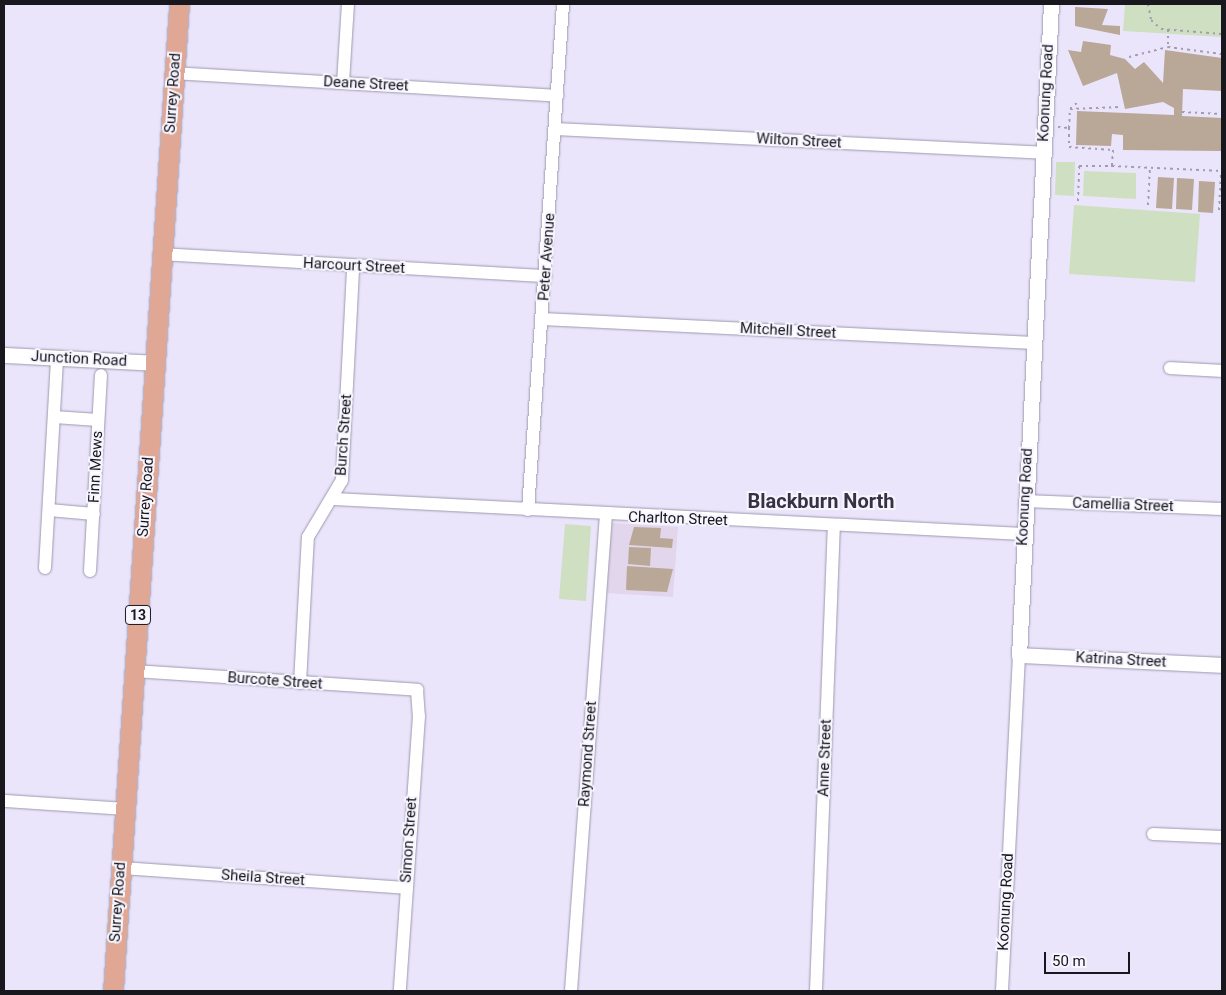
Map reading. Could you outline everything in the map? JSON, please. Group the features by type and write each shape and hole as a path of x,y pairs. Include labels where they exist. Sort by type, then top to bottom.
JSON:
{"main road":[{"name":"Surrey Road","path":"113,991 179,4"}],"street":[{"path":"343,83 348,4"},
{"name":"Peter Avenue","path":"528,510 543,319 563,4"},
{"name":"Koonung Road","path":"1002,991 1019,655 1023,534 1051,4"},
{"name":"Deane Street","path":"174,73 557,96"},
{"name":"Wilton Street","path":"556,129 1042,153"},
{"name":"Harcourt Street","path":"162,254 545,276"},
{"name":"Burch Street","path":"300,683 308,538 334,498 342,480 353,266"},
{"name":"Mitchell Street","path":"543,319 1033,343"},
{"name":"Junction Road","path":"4,355 155,363"},
{"path":"45,568 58,358"},
{"path":"1170,368 1222,371"},
{"name":"Finn Mews","path":"90,571 101,375"},
{"name":"Finn Mews","path":"54,417 98,420"},
{"name":"Charlton Street","path":"334,498 606,516 1023,534"},
{"name":"Camellia Street","path":"1025,501 1222,509"},
{"name":"Finn Mews","path":"49,510 94,514"},
{"name":"Raymond Street","path":"571,991 606,516"},
{"name":"Anne Street","path":"816,991 834,525"},
{"name":"Katrina Street","path":"1019,655 1222,665"},
{"name":"Burcote Street","path":"134,671 417,690"},
{"name":"Simon Street","path":"400,991 419,716 417,690"},
{"path":"4,800 124,809"},
{"path":"1153,834 1222,837"},
{"name":"Sheila Street","path":"121,868 406,888"}],"path":[{"path":"1148,4 1151,20 1168,29 1222,34"},
{"path":"1168,29 1168,47"},
{"path":"1129,57 1168,47 1222,54"},
{"path":"1077,103 1070,109 1069,147 1113,150 1112,166"},
{"path":"1070,109 1120,107"},
{"path":"1182,112 1222,114"},
{"path":"1056,127 1069,128"},
{"path":"1078,200 1079,166 1222,171 1219,210"},
{"path":"1148,205 1150,169"}],"shaded area":[{"path":"611,523 678,527 673,597 607,593"}],"green space":[{"path":"1125,4 1222,4 1222,37 1123,31"},
{"path":"1056,162 1075,162 1074,196 1055,195"},
{"path":"1084,171 1136,173 1136,199 1083,196"},
{"path":"1074,205 1200,214 1195,282 1069,274"},
{"path":"565,524 591,526 586,601 559,599"}],"building":[{"path":"1075,7 1108,9 1102,25 1120,26 1120,35 1075,26"},
{"path":"1083,41 1111,45 1110,55 1125,59 1135,69 1144,62 1163,83 1165,50 1222,58 1222,91 1183,89 1182,116 1222,118 1222,151 1123,150 1123,135 1112,134 1111,146 1076,145 1077,111 1174,115 1174,108 1163,102 1125,109 1117,73 1083,86 1068,50 1081,52"},
{"path":"1158,177 1174,178 1172,209 1156,208"},
{"path":"1177,178 1194,179 1192,210 1176,209"},
{"path":"1199,181 1215,182 1213,213 1198,212"},
{"path":"634,527 661,528 660,538 673,539 672,548 629,545"},
{"path":"629,547 651,548 650,566 628,564"},
{"path":"627,566 673,569 667,592 626,590"}],"district":[{"name":"Blackburn North","path":"821,501"}]}
